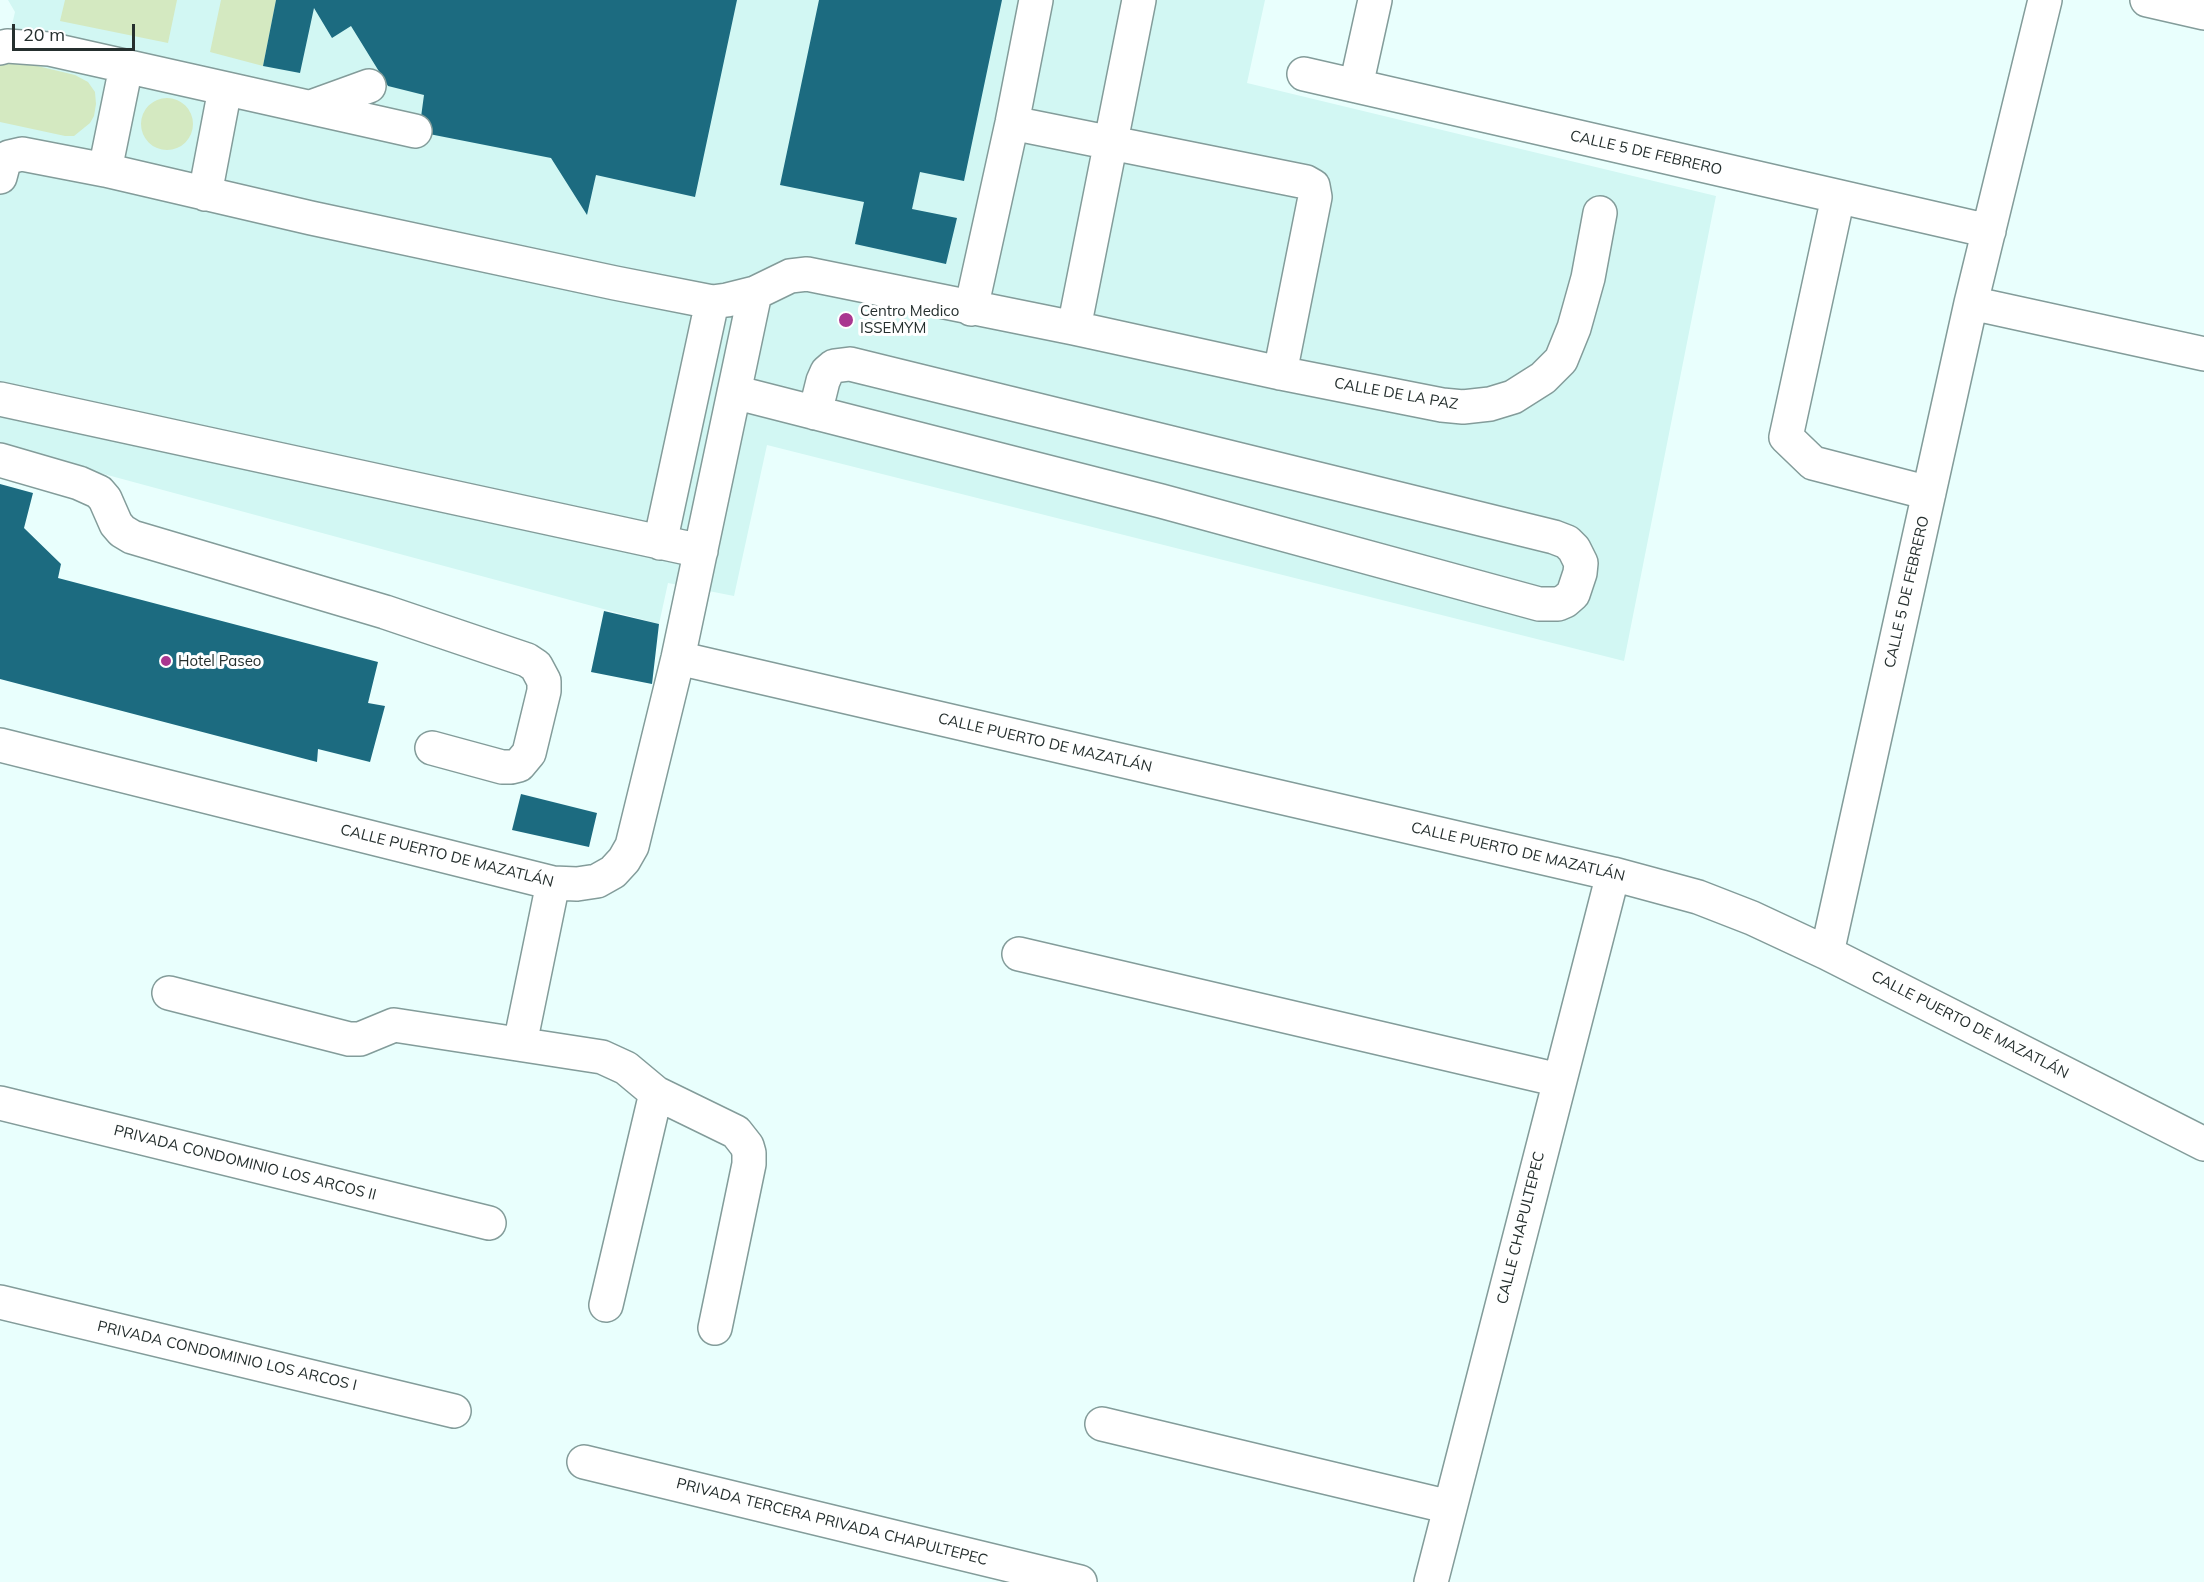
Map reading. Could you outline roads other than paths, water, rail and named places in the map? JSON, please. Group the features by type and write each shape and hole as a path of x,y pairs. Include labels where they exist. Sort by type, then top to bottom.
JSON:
{"street":[{"path":"971,309 1012,123 1036,0"},
{"path":"1074,328 1139,0"},
{"path":"1356,86 1375,0"},
{"name":"CALLE 5 DE FEBRERO","path":"1827,952 1971,303 2045,0"},
{"path":"2147,0 2204,13"},
{"path":"0,31 28,37 49,49"},
{"path":"0,48 7,46 49,49 415,131"},
{"path":"105,170 126,67"},
{"name":"CALLE 5 DE FEBRERO","path":"1304,74 1989,231"},
{"path":"311,107 369,86"},
{"path":"205,194 225,89"},
{"path":"1012,123 1306,182 1312,186 1315,197 1280,373"},
{"path":"0,177 4,162 15,154 105,170 205,194 712,302 660,543"},
{"path":"1838,197 1786,437 1813,463 1929,493"},
{"name":"CALLE DE LA PAZ","path":"712,302 755,293 790,276 807,274 1074,328 1280,373 1442,405 1463,407 1490,404 1513,397 1543,378 1561,360 1577,318 1588,278 1600,213"},
{"path":"678,658 755,293"},
{"path":"1971,303 2204,354"},
{"path":"734,392 814,413 1161,501 1539,604 1558,604 1565,601 1573,594 1580,573 1581,563 1574,549 1567,542 1554,537 850,364 834,366 827,372 814,413"},
{"path":"0,399 700,551"},
{"path":"0,460 80,483 99,492 105,499 116,524 132,537 385,612 537,666 544,681 544,691 529,753 519,765 502,766 432,748"},
{"name":"CALLE PUERTO DE MAZATLÁN","path":"0,746 553,883 577,884 597,881 613,872 624,860 632,846 678,658 1613,874 1698,897 1752,918 1827,952 2204,1144"},
{"name":"CALLE CHAPULTEPEC","path":"1431,1582 1613,874"},
{"path":"520,1044 553,883"},
{"path":"1019,954 1559,1080"},
{"path":"169,993 349,1039 360,1039 394,1025 602,1057 626,1068 656,1093 736,1132 747,1146 749,1153 715,1328"},
{"path":"606,1305 656,1093"},
{"name":"PRIVADA CONDOMINIO LOS ARCOS II","path":"0,1103 489,1223"},
{"name":"PRIVADA CONDOMINIO LOS ARCOS I","path":"0,1302 454,1411"},
{"path":"1102,1424 1450,1507"},
{"name":"PRIVADA TERCERA PRIVADA CHAPULTEPEC","path":"584,1462 1080,1582"}],"place":[{"name":"Centro Medico ISSEMYM","path":"846,320"},
{"name":"Hotel Paseo","path":"166,661"}]}
